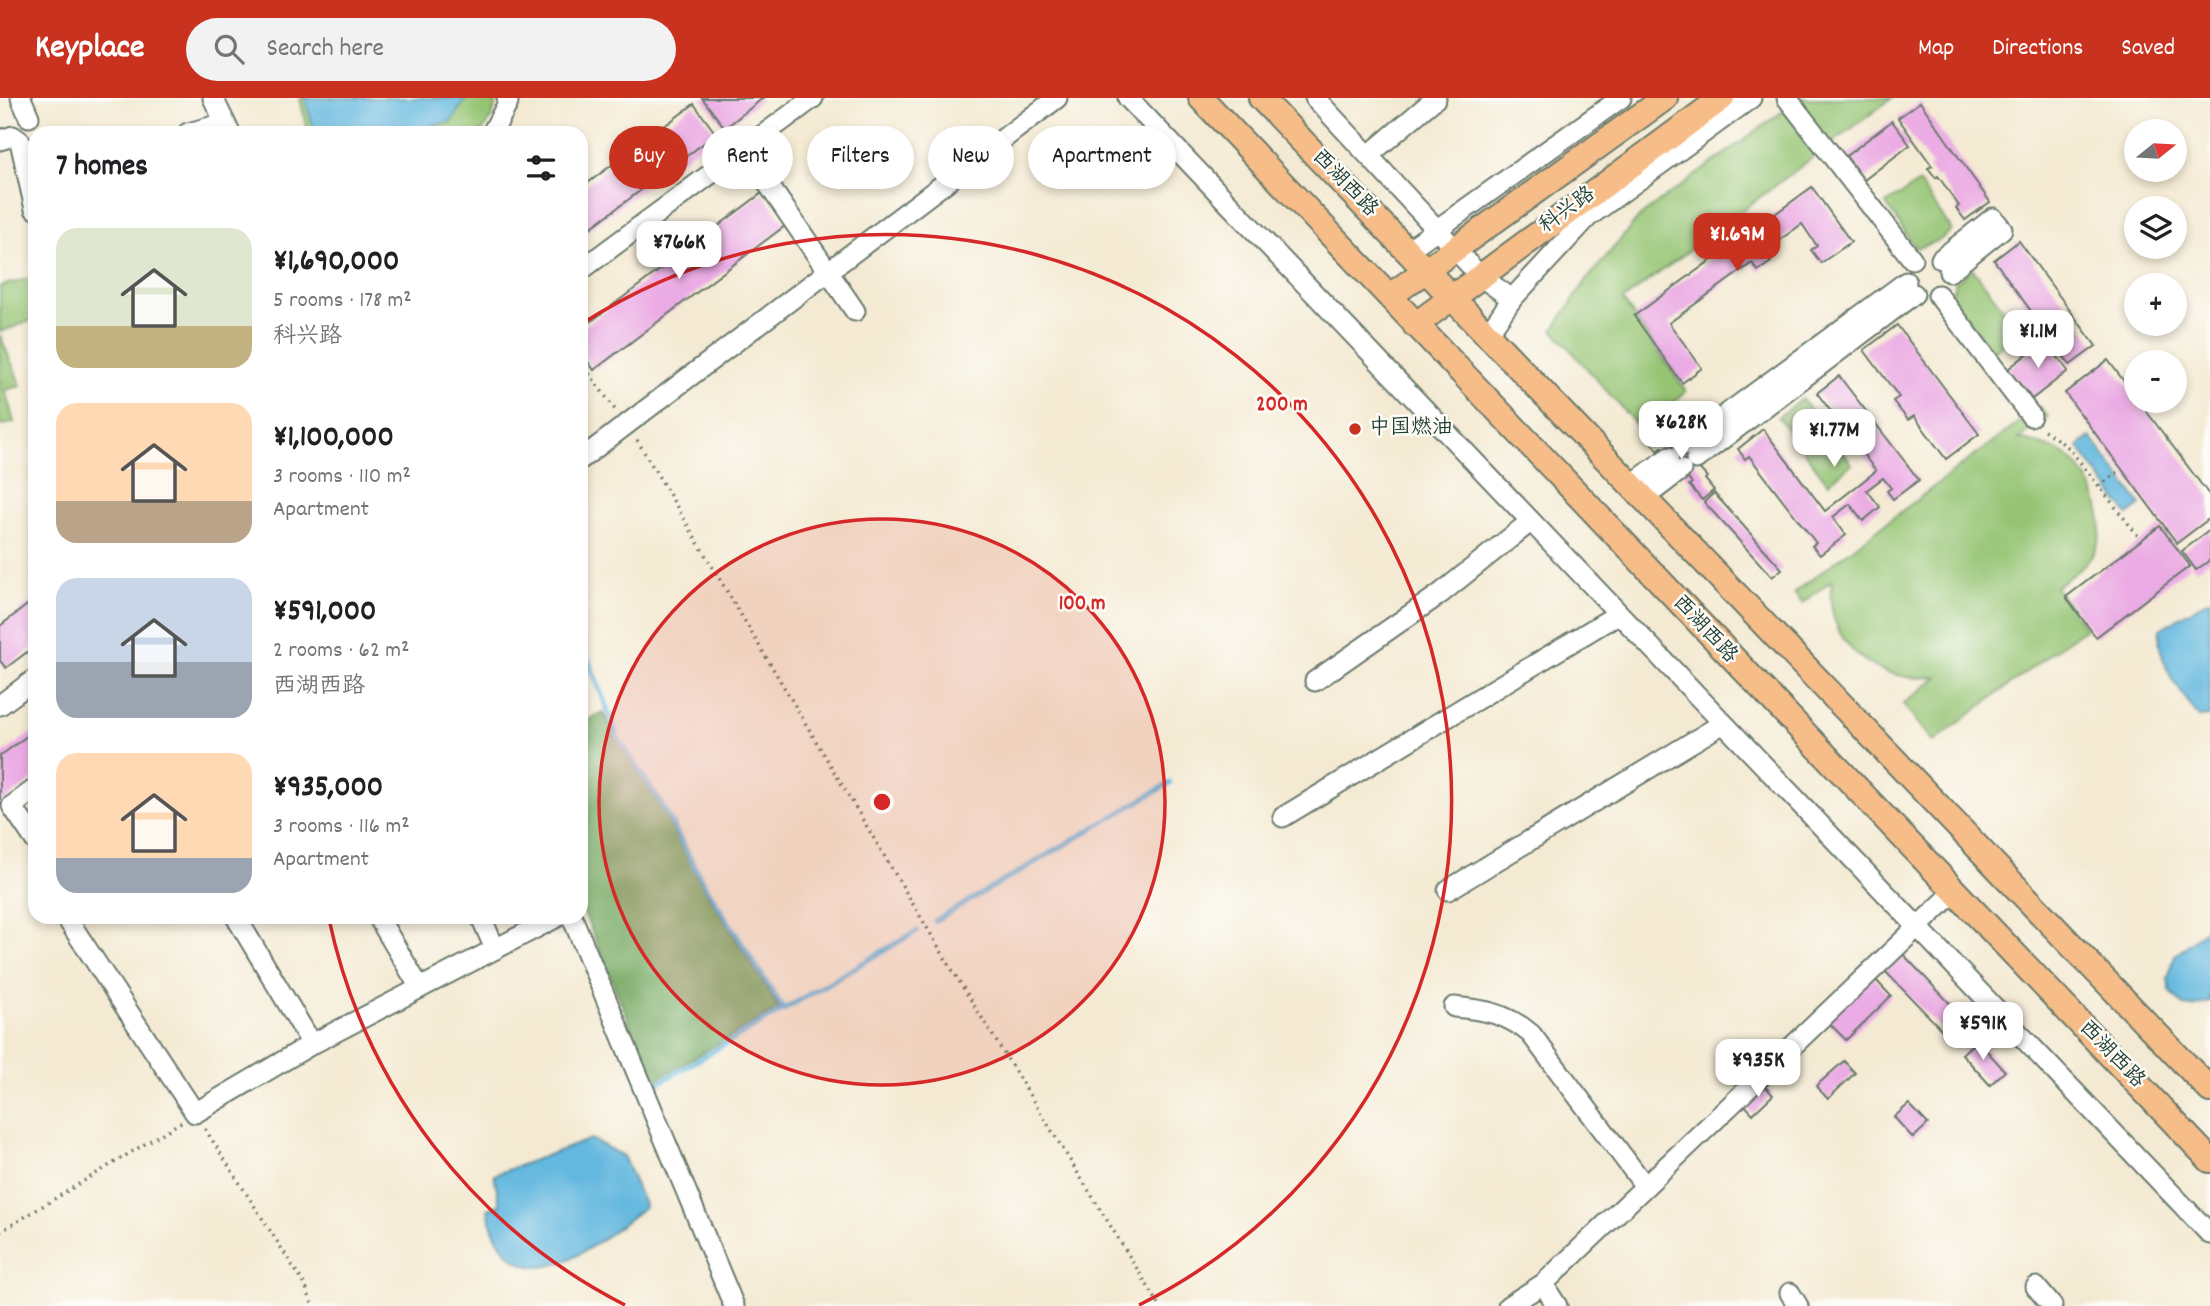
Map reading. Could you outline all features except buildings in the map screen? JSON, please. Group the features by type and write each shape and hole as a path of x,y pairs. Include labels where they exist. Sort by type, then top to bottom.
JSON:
{"main road":[{"name":"西湖西路","path":"1201,98 1953,893 2210,1160"},
{"name":"西湖西路","path":"1261,98 2210,1090"},
{"name":"科兴路","path":"1390,296 1665,98"},
{"name":"科兴路","path":"1415,325 1722,98"}],"street":[{"path":"21,98 29,117"},
{"path":"213,98 227,126"},
{"path":"496,126 508,103 507,98"},
{"path":"775,126 813,98"},
{"path":"588,454 1058,98"},
{"path":"1128,98 2210,1234"},
{"path":"1315,98 1480,276 1512,299"},
{"path":"1369,155 1436,98"},
{"path":"1408,250 1621,98"},
{"path":"1487,335 1512,299 1562,241 1588,217 1751,98"},
{"path":"1787,98 1912,260"},
{"path":"0,140 13,136 20,141 28,177"},
{"path":"588,265 702,180"},
{"path":"771,189 855,311"},
{"path":"1928,254 1945,265 1946,286 1938,295 1928,298 1910,288 1906,268 1912,260 1928,254"},
{"path":"1637,492 1910,288"},
{"path":"1938,295 2031,416"},
{"path":"1315,681 1440,594 1530,522"},
{"path":"1283,817 1618,614"},
{"path":"0,705 28,683"},
{"path":"1448,890 1722,724"},
{"path":"28,794 6,810 28,833"},
{"path":"1508,1306 1543,1284 1953,893"},
{"path":"71,924 195,1113 312,1044 543,924"},
{"path":"240,924 312,1044"},
{"path":"382,924 420,988"},
{"path":"484,924 495,949"},
{"path":"575,924 734,1306"},
{"path":"1454,1007 1490,1010 1513,1019 1531,1034 1646,1186"},
{"path":"1543,1284 1557,1306"},
{"path":"2036,1287 2052,1306"}],"path":[{"path":"588,372 652,461 948,963 1160,1306"},
{"path":"2031,416 2069,448 2138,536"},
{"path":"2099,486 2122,469"},
{"path":"0,1232 195,1113 305,1285 313,1306"}],"green space":[{"path":"300,98 496,98 486,126 306,126"},
{"path":"1801,98 1892,98 1623,300 1686,391 1642,431 1553,330 1586,281 1640,216"},
{"path":"1919,183 1952,230 1938,241 1916,248 1886,204"},
{"path":"1973,269 2020,331 1992,352 1951,296 1956,281"},
{"path":"28,279 28,322 0,332 0,286"},
{"path":"0,335 21,386 5,390 14,422 0,426"},
{"path":"1802,399 1852,464 1828,483 1778,417"},
{"path":"2040,406 2048,417 2019,439 2052,448 2069,458 2087,479 2098,506 2100,534 2096,548 2085,564 2055,587 2085,628 1933,742 1903,704 1939,676 1916,678 1895,675 1859,656 1845,641 1836,624 1831,603 1832,580 1802,603 1794,593"},
{"path":"603,712 615,737 658,802 697,876 779,1008 654,1081 588,923 588,720"}],"water":[{"path":"305,98 466,98 451,122 433,126 313,126"},
{"path":"2091,437 2141,505 2128,515 2078,447"},
{"path":"2210,599 2210,716 2198,717 2165,664 2161,653 2160,629"},
{"path":"2210,926 2210,1002 2193,1007 2184,1006 2170,992 2168,978 2175,956"},
{"path":"591,1139 623,1156 645,1207 599,1241 563,1262 545,1267 528,1266 512,1257 499,1241 489,1216 488,1209 500,1205 494,1175"}],"waterway":[{"path":"588,659 618,737 661,803 699,875 784,1010"},
{"path":"935,921 1170,783"},
{"path":"652,1087 917,931"}],"place":[{"name":"中国燃油","path":"1355,429"}]}
